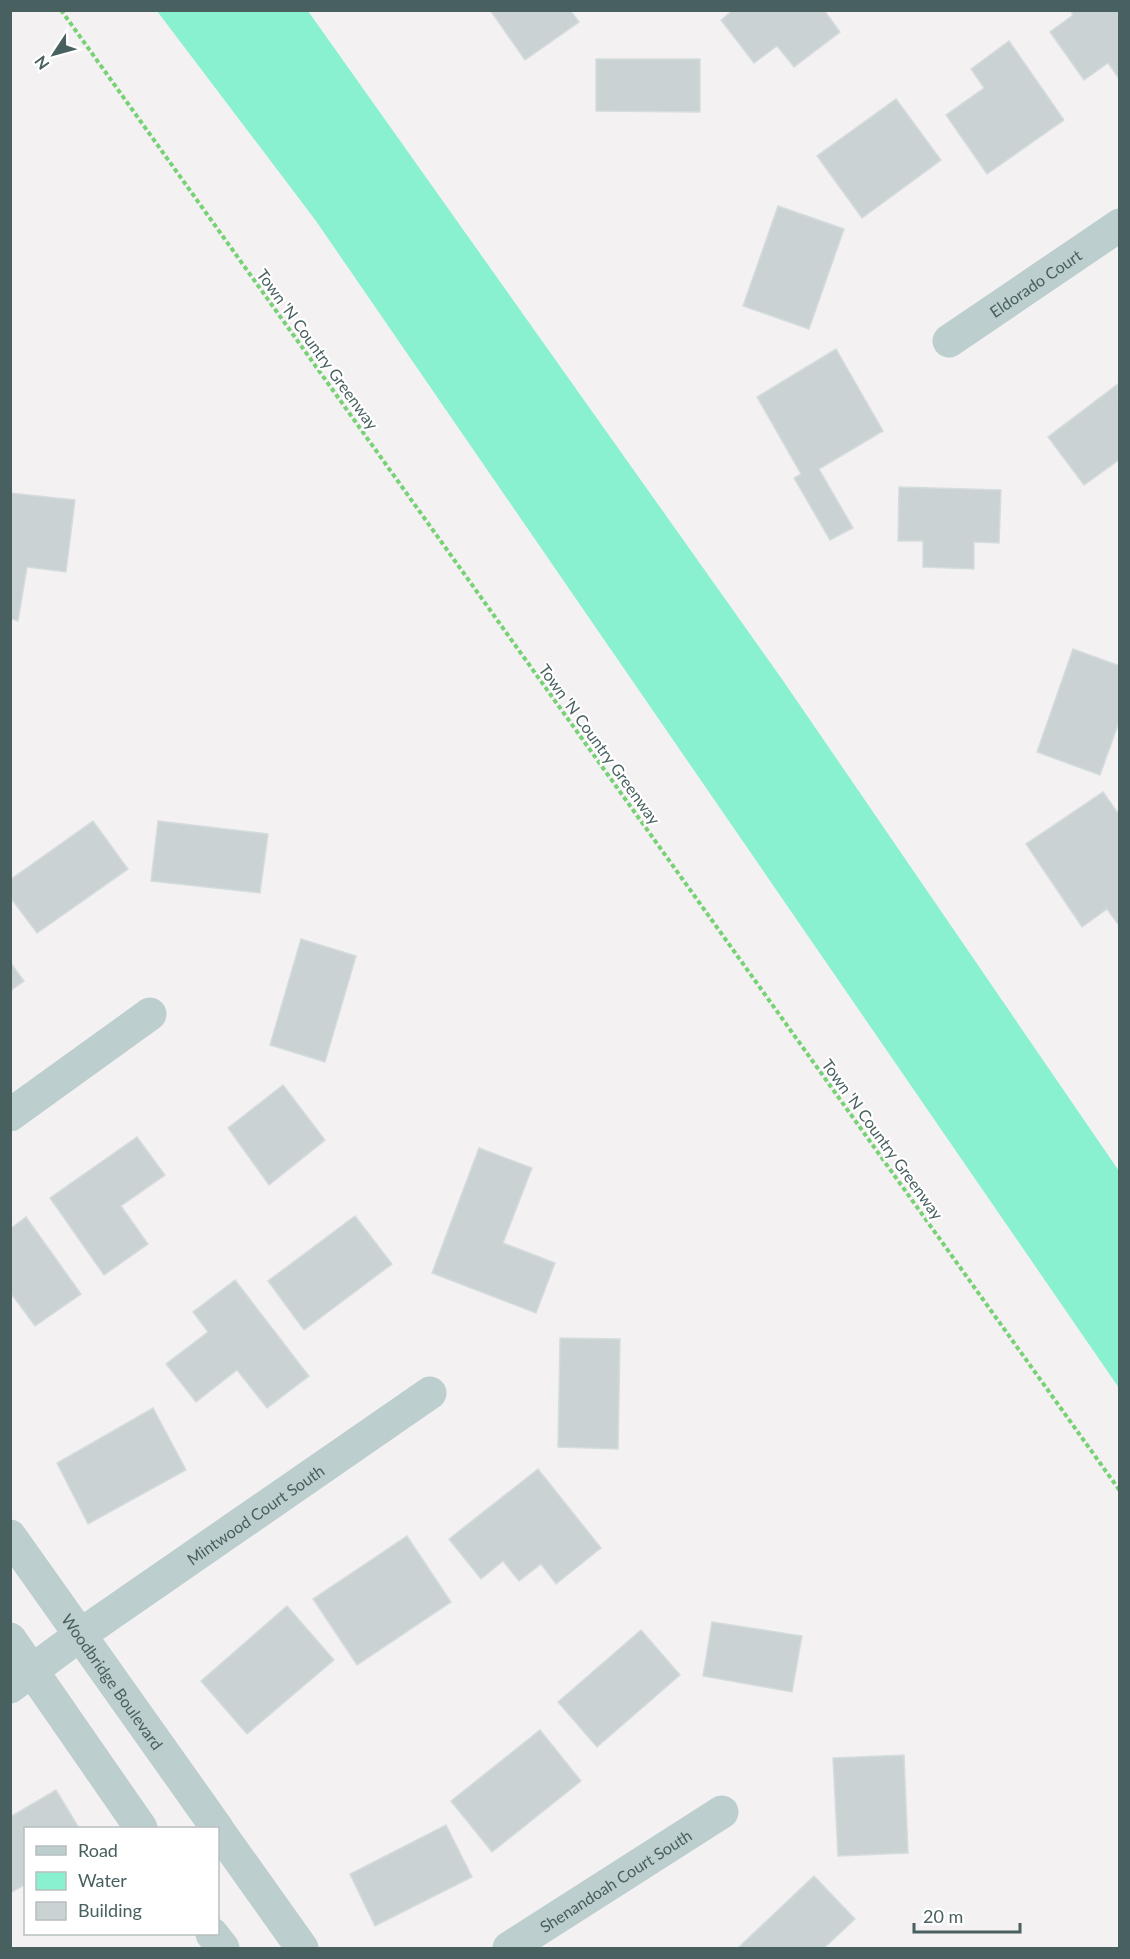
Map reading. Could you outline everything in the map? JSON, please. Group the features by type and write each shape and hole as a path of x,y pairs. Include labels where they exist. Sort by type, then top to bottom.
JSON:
{"street":[{"name":"Eldorado Court","path":"949,341 1119,225"},
{"path":"10,1115 150,1014"},
{"name":"Mintwood Court South","path":"22,1679 80,1635 430,1393"},
{"name":"Woodbridge Boulevard","path":"10,1536 216,1827"},
{"path":"10,1640 22,1679 140,1827"},
{"name":"Shenandoah Court South","path":"509,1948 722,1812"},
{"name":"Woodbridge Boulevard","path":"219,1832 302,1948"},
{"path":"214,1935 223,1948"}],"path":[{"name":"Town 'N Country Greenway","path":"61,10 1119,1491"}],"water":[{"path":"157,11 308,11 784,682 1119,1171 1119,1388 316,221"}],"building":[{"path":"490,10 570,10 579,22 525,60"},
{"path":"733,10 824,10 840,32 794,67 777,46 754,63 721,20"},
{"path":"1070,10 1120,10 1120,80 1108,63 1084,80 1050,32 1073,15"},
{"path":"1009,41 1064,120 987,174 946,115 984,88 971,69"},
{"path":"596,59 700,59 700,112 596,111"},
{"path":"896,99 941,160 862,218 817,156"},
{"path":"778,206 844,229 809,329 743,306"},
{"path":"836,349 883,431 819,469 853,528 830,540 794,478 801,474 757,397"},
{"path":"1118,384 1120,459 1084,485 1048,437"},
{"path":"899,487 1001,490 999,543 974,542 974,569 923,567 923,541 898,541"},
{"path":"10,493 75,500 66,572 27,567 18,621 10,618"},
{"path":"1073,649 1120,666 1120,719 1100,775 1037,752"},
{"path":"1103,792 1120,816 1120,927 1107,909 1082,927 1026,844"},
{"path":"93,821 128,869 37,933 10,897 10,880"},
{"path":"158,821 268,834 260,893 151,881"},
{"path":"301,939 356,956 325,1062 270,1045"},
{"path":"10,962 24,981 10,991"},
{"path":"283,1085 325,1140 269,1185 228,1128"},
{"path":"137,1137 165,1175 121,1206 148,1244 104,1275 50,1198"},
{"path":"479,1148 532,1168 503,1243 555,1263 536,1313 432,1273"},
{"path":"355,1216 392,1264 304,1330 268,1281"},
{"path":"26,1217 81,1294 35,1326 10,1292 10,1229"},
{"path":"235,1280 309,1376 267,1408 237,1370 196,1402 166,1364 208,1332 193,1312"},
{"path":"560,1338 620,1339 618,1449 558,1447"},
{"path":"153,1408 186,1470 88,1524 57,1463"},
{"path":"538,1469 601,1548 556,1584 541,1564 519,1581 503,1561 481,1579 449,1539"},
{"path":"407,1536 451,1602 357,1665 313,1599"},
{"path":"287,1606 334,1660 247,1734 201,1681"},
{"path":"712,1622 802,1636 792,1692 703,1676"},
{"path":"641,1630 680,1675 597,1747 558,1702"},
{"path":"540,1730 581,1781 492,1852 451,1801"},
{"path":"904,1755 908,1853 838,1856 833,1758"},
{"path":"56,1790 78,1827 24,1827 24,1885 10,1893 10,1817"},
{"path":"446,1825 472,1877 375,1926 350,1874"},
{"path":"814,1876 855,1919 824,1948 738,1948"}]}
